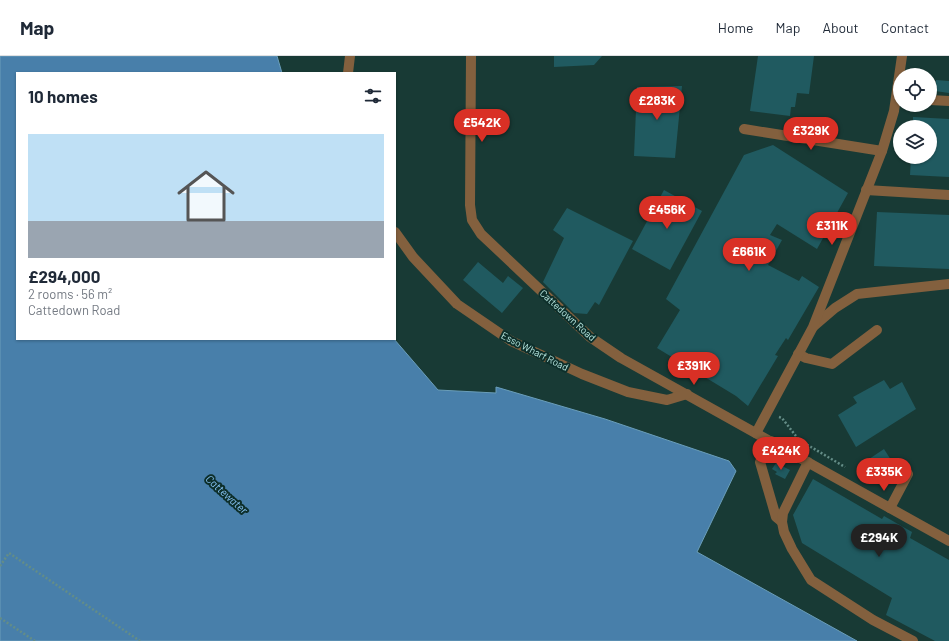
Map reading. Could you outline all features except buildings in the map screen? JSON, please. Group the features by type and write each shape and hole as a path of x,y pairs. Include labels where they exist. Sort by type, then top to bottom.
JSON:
{"street":[{"path":"348,72 350,56"},
{"name":"Cattedown Road","path":"471,56 472,220 481,234 590,337 621,358 949,541"},
{"path":"901,68 902,56"},
{"path":"937,100 949,101"},
{"path":"756,433 813,327 882,151 894,112"},
{"path":"744,129 882,151"},
{"path":"866,190 949,195"},
{"name":"Esso Wharf Road","path":"396,233 414,257 457,304 511,341 582,374 628,392 667,400 687,394"},
{"path":"813,327 835,308 857,294 949,284"},
{"path":"798,354 806,358 832,364 877,330"},
{"path":"771,441 760,462 776,517 782,522 792,549 811,580 872,620 913,641"},
{"path":"782,522 786,505 808,462"},
{"path":"890,508 908,474"}],"path":[{"path":"767,411 782,418 799,440 851,470"},
{"path":"0,566 9,553 140,641"},
{"path":"0,618 35,641"}],"water":[{"name":"Cattewater","path":"0,56 277,56 282,72 16,72 16,340 395,340 438,390 496,393 496,387 605,419 729,461 736,471 697,552 857,641 0,641"}]}
